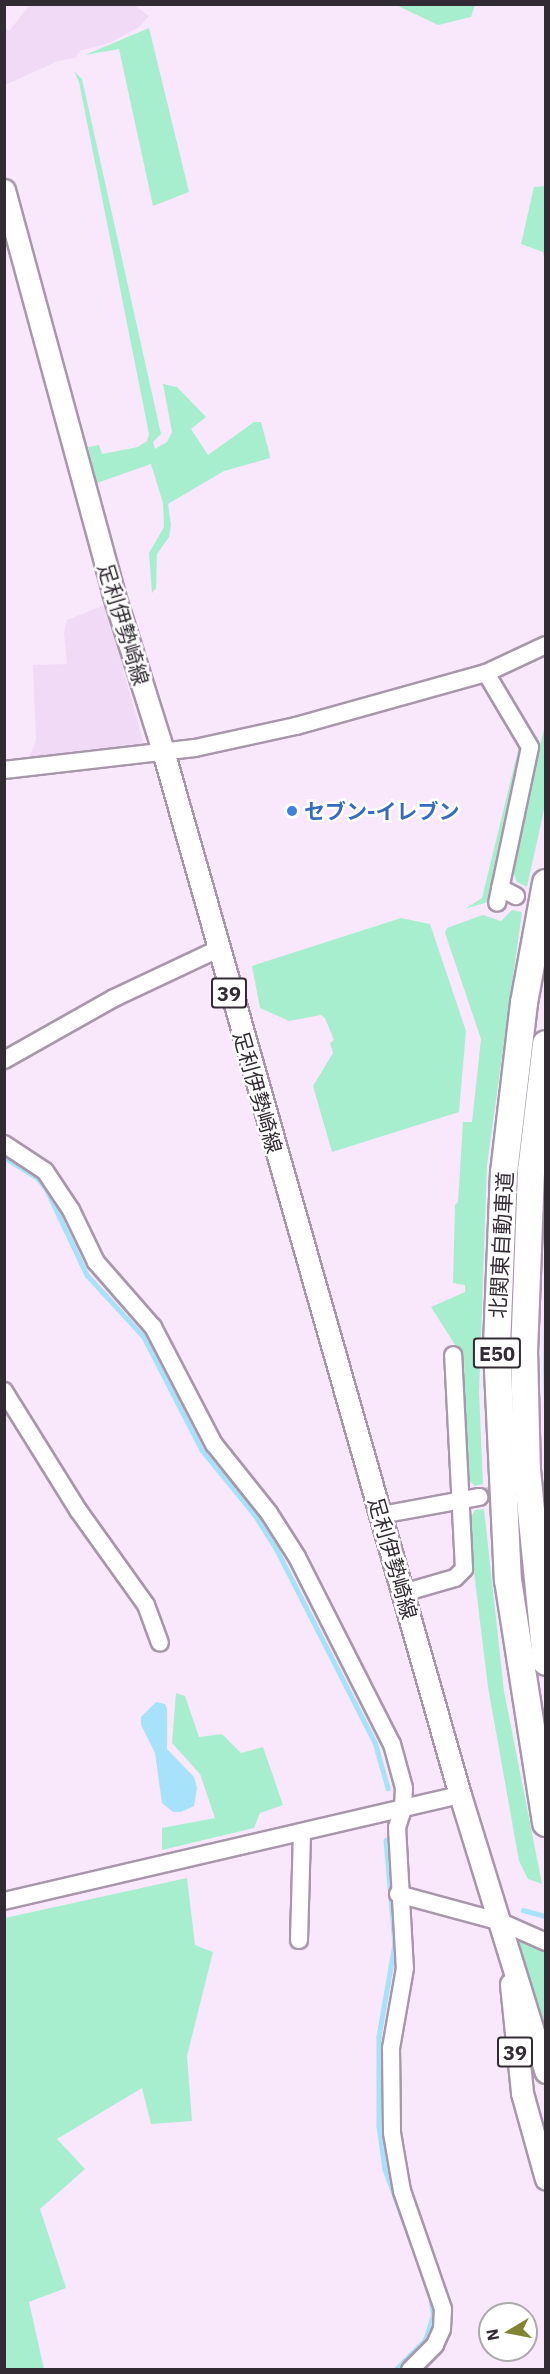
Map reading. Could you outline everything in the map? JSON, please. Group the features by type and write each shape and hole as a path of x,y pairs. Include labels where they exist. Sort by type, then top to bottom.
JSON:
{"highway":[{"name":"北関東自動車道","path":"546,883 524,1003 507,1141 497,1349 508,1580 546,1823"},
{"name":"北関東自動車道","path":"546,1044 531,1171 524,1350 527,1470 546,1662"}],"main road":[{"name":"足利伊勢崎線","path":"4,190 113,592 162,751 216,950 460,1795 546,2072"},
{"name":"足利伊勢崎線","path":"501,1922 509,1960 522,2093 546,2179"}],"street":[{"path":"4,770 195,748 296,726 486,673 546,645"},
{"path":"486,673 530,747 499,896 516,896"},
{"path":"4,1060 114,998 216,950"},
{"path":"4,1144 45,1171 71,1210 96,1262 153,1327 214,1444 269,1513 297,1557 392,1744 404,1788 403,1809 397,1827 405,1968 390,2067 394,2154 402,2191 443,2309 442,2329 435,2345 410,2370"},
{"path":"403,1593 463,1573 453,1355"},
{"path":"4,1391 78,1510 146,1605 159,1643"},
{"path":"381,1515 479,1497"},
{"path":"4,1900 460,1795"},
{"path":"299,1940 302,1833"},
{"path":"399,1894 501,1922 546,1942"}],"shaded area":[{"path":"30,5 134,5 149,16 138,28 109,43 80,51 75,58 58,61 5,85 5,27 9,31"},
{"path":"105,605 144,744 139,752 28,761 36,740 33,665 67,664 64,633 67,620"}],"green space":[{"path":"396,5 475,5 471,17 438,25"},
{"path":"149,28 189,192 153,206 119,49 85,55"},
{"path":"74,71 82,79 161,434 153,442 155,449 167,442 172,432 163,384 177,387 206,417 191,429 208,455 254,422 261,422 270,458 224,471 168,504 171,525 169,537 157,554 156,588 152,593 149,553 164,527 163,503 151,464 97,483 88,447 99,445 102,454 138,447 147,441 149,434 79,82"},
{"path":"546,186 545,261 543,252 521,244 534,187"},
{"path":"545,725 545,805 527,887 517,882 511,865"},
{"path":"520,742 525,753 491,901 465,909 482,898"},
{"path":"512,910 522,912 487,1165 479,1392 483,1484 475,1486 467,1479 464,1359 431,1307 465,1292 465,1285 453,1283 455,1205 458,1202 463,1122 472,1122 481,1039 445,933 447,928 483,915 501,921"},
{"path":"401,918 430,924 466,1031 459,1112 332,1152 313,1086 333,1053 330,1043 334,1040 325,1018 321,1015 289,1021 260,1008 252,966"},
{"path":"546,1261 545,1452 543,1368"},
{"path":"484,1509 504,1691 542,1884 528,1879 519,1861 488,1687 468,1523 475,1510"},
{"path":"176,1693 185,1696 199,1737 222,1734 241,1753 263,1747 283,1805 260,1813 254,1828 162,1850 162,1828 215,1818 200,1774 172,1743"},
{"path":"187,1878 195,1945 213,1952 187,2056 192,2121 151,2124 142,2088 57,2139 85,2169 40,2209 66,2288 29,2302 44,2369 5,2369 5,1918"},
{"path":"522,1935 545,1950 545,2030 517,1936"}],"water":[{"path":"156,1702 165,1704 167,1709 167,1749 194,1777 197,1788 194,1806 181,1812 173,1812 162,1803 155,1753 141,1725 141,1717"}],"waterway":[{"path":"4,1157 38,1178 47,1190 87,1275 144,1337 202,1450 255,1515 277,1550 375,1742 388,1788"},
{"path":"386,1840 395,1944 379,2037 379,2126 385,2169 411,2241"},
{"path":"523,1910 546,1916"},
{"path":"395,2370 425,2340 433,2316 430,2294"}],"tunnel":[{"path":"479,1497 546,1483"}],"place":[{"name":"セブン-イレブン","path":"292,811"}]}
